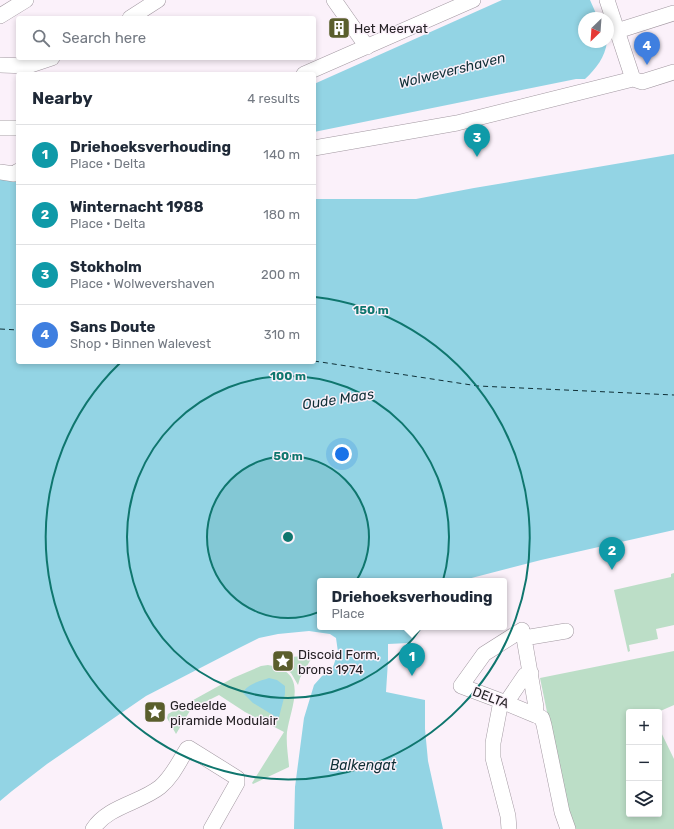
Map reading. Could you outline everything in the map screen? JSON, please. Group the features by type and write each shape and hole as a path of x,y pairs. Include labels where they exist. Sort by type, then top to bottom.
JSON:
{"street":[{"path":"0,16 26,0"},
{"path":"133,16 158,0"},
{"path":"334,0 367,47"},
{"path":"309,72 473,0"},
{"path":"607,0 633,79"},
{"path":"617,30 674,13"},
{"path":"0,65 28,66 46,60"},
{"path":"316,148 457,122 633,79 642,82 674,72"},
{"path":"0,128 16,128"},
{"path":"0,172 14,174 16,172"},
{"name":"DELTA","path":"535,715 505,699 461,686 484,654 522,630 524,638 566,631"},
{"path":"524,638 536,707 535,715 542,718 562,812 568,829"},
{"path":"509,829 508,816 493,758 493,743 505,699 525,675 531,673"},
{"path":"93,829 97,823 111,812 159,788 173,773 186,749 190,748 237,778 238,783 211,829"}],"green space":[{"path":"674,573 674,625 656,629 658,639 629,645 630,651 628,652 614,590 671,577 671,574"},
{"path":"674,651 674,705 662,710 662,709 626,709 626,817 662,817 662,734 674,759 674,829 573,829 568,814 540,678"},
{"path":"309,656 311,659 300,678 298,685 291,673 274,661 287,657"},
{"path":"268,665 281,669 289,675 294,682 294,701 287,732 289,767 253,784 252,783 284,732 245,712 219,695 191,709 176,734 167,718 168,714 233,678 261,666"}],"water":[{"name":"Wolwevershaven","path":"502,0 590,0 595,12 578,12 578,48 606,48 599,62 585,79 576,79 316,132 316,83"},
{"path":"674,154 674,530 541,560 472,578 317,578 317,630 416,630 409,643 388,644 386,692 425,700 425,729 428,761 443,829 294,829 295,787 304,718 314,685 322,676 332,670 338,652 336,638 330,634 309,631 278,634 259,638 146,696 47,764 0,801 0,178 16,179 16,364 316,364 316,199 416,199"},
{"path":"269,678 277,680 285,686 285,694 279,717 276,717 253,703 243,693 247,687"}],"ferry route":[{"path":"0,329 16,330"},
{"path":"316,361 478,386 674,395"}],"place":[{"name":"Het Meervat","path":"339,28"},
{"name":"Sans Doute","path":"647,65"},
{"name":"Stokholm","path":"477,157"},
{"name":"Winternacht 1988","path":"612,570"},
{"name":"Discoid Form, brons 1974","path":"283,661"},
{"name":"Driehoeksverhouding","path":"412,676"},
{"name":"Gedeelde piramide Modulair","path":"155,712"}],"water label":[{"name":"Oude Maas","path":"338,399"},
{"name":"Balkengat","path":"363,765"}]}
